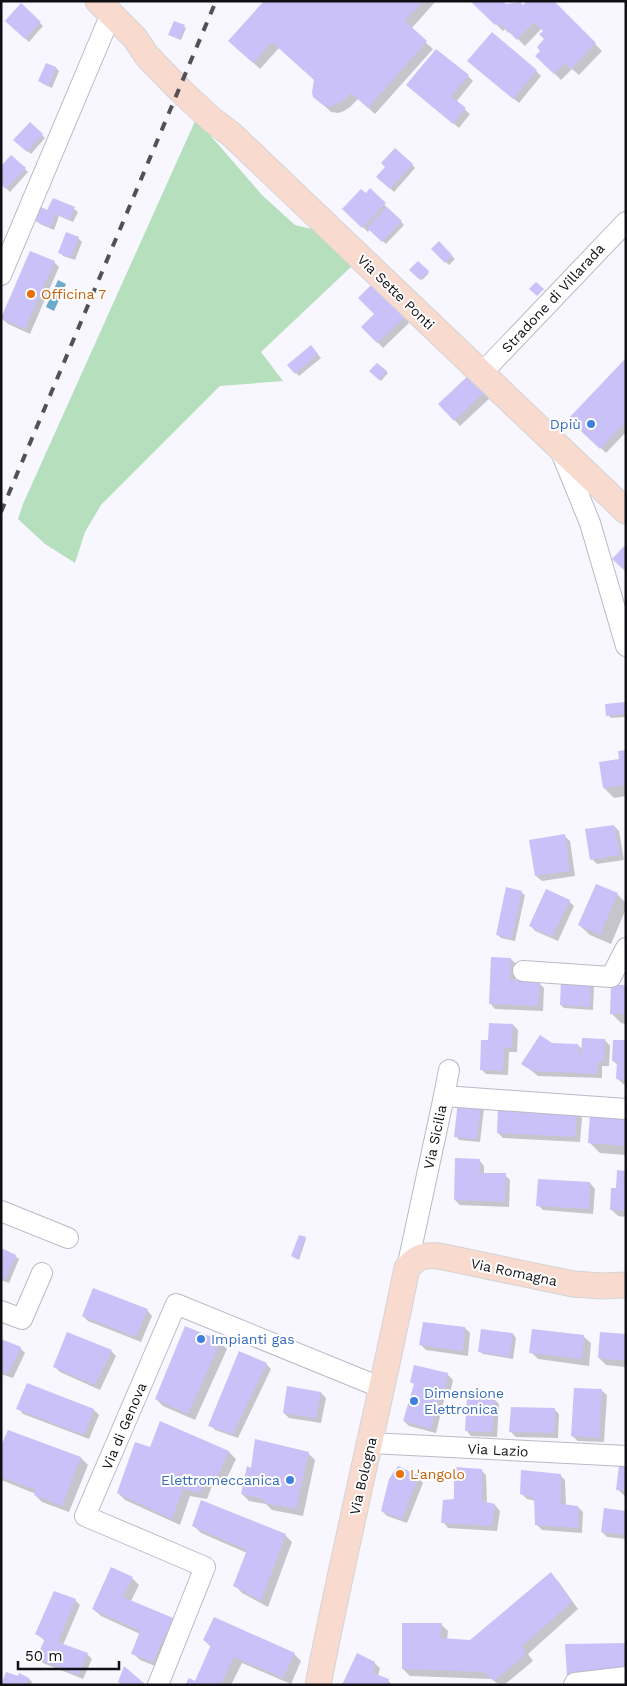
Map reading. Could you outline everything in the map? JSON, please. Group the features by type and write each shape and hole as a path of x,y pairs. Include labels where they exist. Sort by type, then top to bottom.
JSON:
{"main road":[{"name":"Via Sette Ponti","path":"104,8 135,38 155,51 218,114 231,134 621,506"},
{"name":"Via Romagna","path":"407,1268 415,1259 425,1255 439,1256 573,1284 626,1285"},
{"name":"Via Bologna","path":"318,1685 338,1583 407,1268"}],"street":[{"path":"1,275 104,8"},
{"name":"Stradone di Villarada","path":"481,374 626,222"},
{"path":"560,449 590,523 626,646"},
{"path":"590,523 600,505 608,502 621,506"},
{"path":"523,971 611,977 626,948"},
{"path":"444,1096 449,1070"},
{"name":"Via Sicilia","path":"407,1268 444,1096 626,1109"},
{"path":"1,1210 68,1238"},
{"path":"1,1311 22,1319 42,1273"},
{"name":"Via di Genova","path":"158,1685 205,1567 85,1516 176,1304 382,1388"},
{"name":"Via Lazio","path":"370,1443 626,1456"},
{"path":"574,1685 575,1683 626,1677"}],"green space":[{"path":"196,119 263,196 295,225 316,230 353,265 261,352 283,381 220,386 101,505 85,532 75,563 45,544 18,519 23,504"}],"water":[{"path":"58,280 66,284 54,311 46,307"}],"building":[{"path":"264,1 423,1 405,21 427,41 368,108 351,93 343,101 330,107 323,105 313,97 314,80 272,42 253,63 228,41"},
{"path":"470,1 503,1 506,4 520,2 523,5 527,1 554,1 596,43 571,69 565,63 554,74 535,56 540,51 537,47 544,39 539,34 543,31 534,22 517,40 502,25 500,27 497,23 495,25"},
{"path":"21,3 41,22 25,39 5,21"},
{"path":"174,21 185,25 180,39 168,35"},
{"path":"492,32 537,70 513,99 467,61"},
{"path":"436,49 469,75 451,96 466,108 453,124 406,85"},
{"path":"46,63 56,67 49,86 38,81"},
{"path":"30,122 43,134 27,152 13,140"},
{"path":"395,148 413,164 390,189 376,177 385,167 381,163"},
{"path":"11,155 26,168 6,189 1,185 1,166"},
{"path":"370,188 386,203 362,228 342,209 361,189 366,193"},
{"path":"53,198 75,207 70,220 56,214 50,227 35,221 41,207 47,210"},
{"path":"387,207 402,221 382,242 367,228"},
{"path":"66,232 79,237 71,258 58,253"},
{"path":"439,241 452,255 445,263 431,249"},
{"path":"30,251 55,261 25,329 1,318"},
{"path":"418,261 429,271 420,280 409,270"},
{"path":"536,282 544,289 537,296 529,289"},
{"path":"373,283 406,316 377,343 361,327 374,314 358,298"},
{"path":"311,345 318,354 295,374 287,365"},
{"path":"626,358 626,422 600,449 568,419"},
{"path":"377,363 387,371 379,380 369,371"},
{"path":"470,374 486,391 454,421 438,404"},
{"path":"626,544 626,572 612,559"},
{"path":"626,702 626,714 606,716 605,704"},
{"path":"626,750 626,785 603,788 599,762 619,759 618,751"},
{"path":"614,825 620,855 590,860 585,829"},
{"path":"565,834 570,871 535,876 529,840"},
{"path":"596,884 618,893 600,935 578,925"},
{"path":"506,887 522,891 512,938 496,935"},
{"path":"546,889 570,900 552,937 529,926"},
{"path":"491,957 511,958 510,980 540,981 538,1006 489,1004"},
{"path":"561,980 591,981 590,1007 560,1005"},
{"path":"611,985 626,985 626,1014 610,1014"},
{"path":"489,1023 513,1024 512,1048 504,1047 503,1071 480,1070 481,1040 488,1040"},
{"path":"540,1035 552,1043 578,1044 578,1054 581,1054 582,1038 605,1039 604,1062 598,1061 597,1074 532,1071 521,1064"},
{"path":"613,1040 626,1040 626,1080 616,1079 617,1061 612,1061"},
{"path":"458,1101 481,1104 477,1139 454,1137"},
{"path":"498,1107 577,1112 575,1137 497,1133"},
{"path":"590,1114 626,1116 626,1146 588,1143"},
{"path":"455,1158 480,1159 479,1173 506,1173 505,1202 454,1200"},
{"path":"617,1170 626,1171 626,1211 610,1210 611,1188 616,1188"},
{"path":"538,1179 590,1182 589,1209 536,1206"},
{"path":"299,1235 306,1237 297,1259 291,1256"},
{"path":"1,1248 16,1255 5,1280 1,1278"},
{"path":"93,1288 148,1309 136,1337 82,1316"},
{"path":"423,1322 465,1327 463,1351 419,1345"},
{"path":"185,1326 221,1341 188,1414 155,1399"},
{"path":"481,1329 513,1333 510,1357 478,1352"},
{"path":"532,1329 584,1335 582,1359 529,1353"},
{"path":"67,1332 112,1350 95,1385 53,1367"},
{"path":"600,1332 626,1334 626,1361 598,1358"},
{"path":"1,1339 21,1347 8,1374 1,1371"},
{"path":"239,1351 267,1363 233,1434 208,1426"},
{"path":"414,1365 448,1373 445,1389 441,1388 431,1429 403,1421 414,1384 410,1382"},
{"path":"27,1383 94,1409 84,1435 16,1409"},
{"path":"287,1386 321,1392 316,1418 283,1413"},
{"path":"574,1388 602,1389 599,1438 571,1436"},
{"path":"467,1397 495,1398 492,1432 465,1431"},
{"path":"511,1407 555,1408 554,1433 509,1432"},
{"path":"160,1421 229,1451 218,1476 206,1477 200,1493 183,1489 172,1519 117,1493 135,1442 150,1447"},
{"path":"8,1430 81,1457 62,1506 34,1495 36,1490 1,1477 1,1446"},
{"path":"255,1439 309,1452 296,1509 264,1503 264,1499 241,1494 247,1466 251,1468"},
{"path":"398,1466 419,1476 402,1519 381,1511 389,1479"},
{"path":"619,1466 626,1466 626,1491 616,1490"},
{"path":"454,1467 482,1469 482,1501 495,1504 492,1526 441,1523 443,1500 454,1499"},
{"path":"521,1470 561,1474 561,1504 578,1506 578,1528 535,1525 534,1498 520,1494"},
{"path":"201,1500 286,1534 261,1601 233,1586 247,1550 192,1526"},
{"path":"604,1508 626,1511 626,1535 601,1532"},
{"path":"111,1567 133,1577 123,1597 173,1618 153,1662 131,1654 140,1631 92,1609"},
{"path":"551,1572 572,1602 522,1646 526,1654 494,1681 484,1672 402,1669 402,1623 442,1623 440,1638 470,1640"},
{"path":"54,1591 76,1599 58,1642 88,1653 78,1675 36,1658 45,1639 35,1634"},
{"path":"214,1617 295,1653 283,1678 234,1657 221,1685 185,1685 189,1678 195,1681 211,1645 203,1640"},
{"path":"626,1643 626,1670 567,1675 565,1644"},
{"path":"357,1653 375,1662 373,1673 389,1679 387,1685 342,1685"},
{"path":"124,1666 146,1685 123,1685 118,1682"},
{"path":"6,1672 18,1676 19,1673 29,1678 26,1685 1,1685"}],"railway":[{"path":"1,512 216,1"}],"place":[{"name":"Officina 7","path":"31,294"},
{"name":"Dpiù","path":"591,424"},
{"name":"Impianti gas","path":"201,1339"},
{"name":"Dimensione Elettronica","path":"414,1401"},
{"name":"L'angolo","path":"400,1474"},
{"name":"Elettromeccanica","path":"290,1480"}]}
